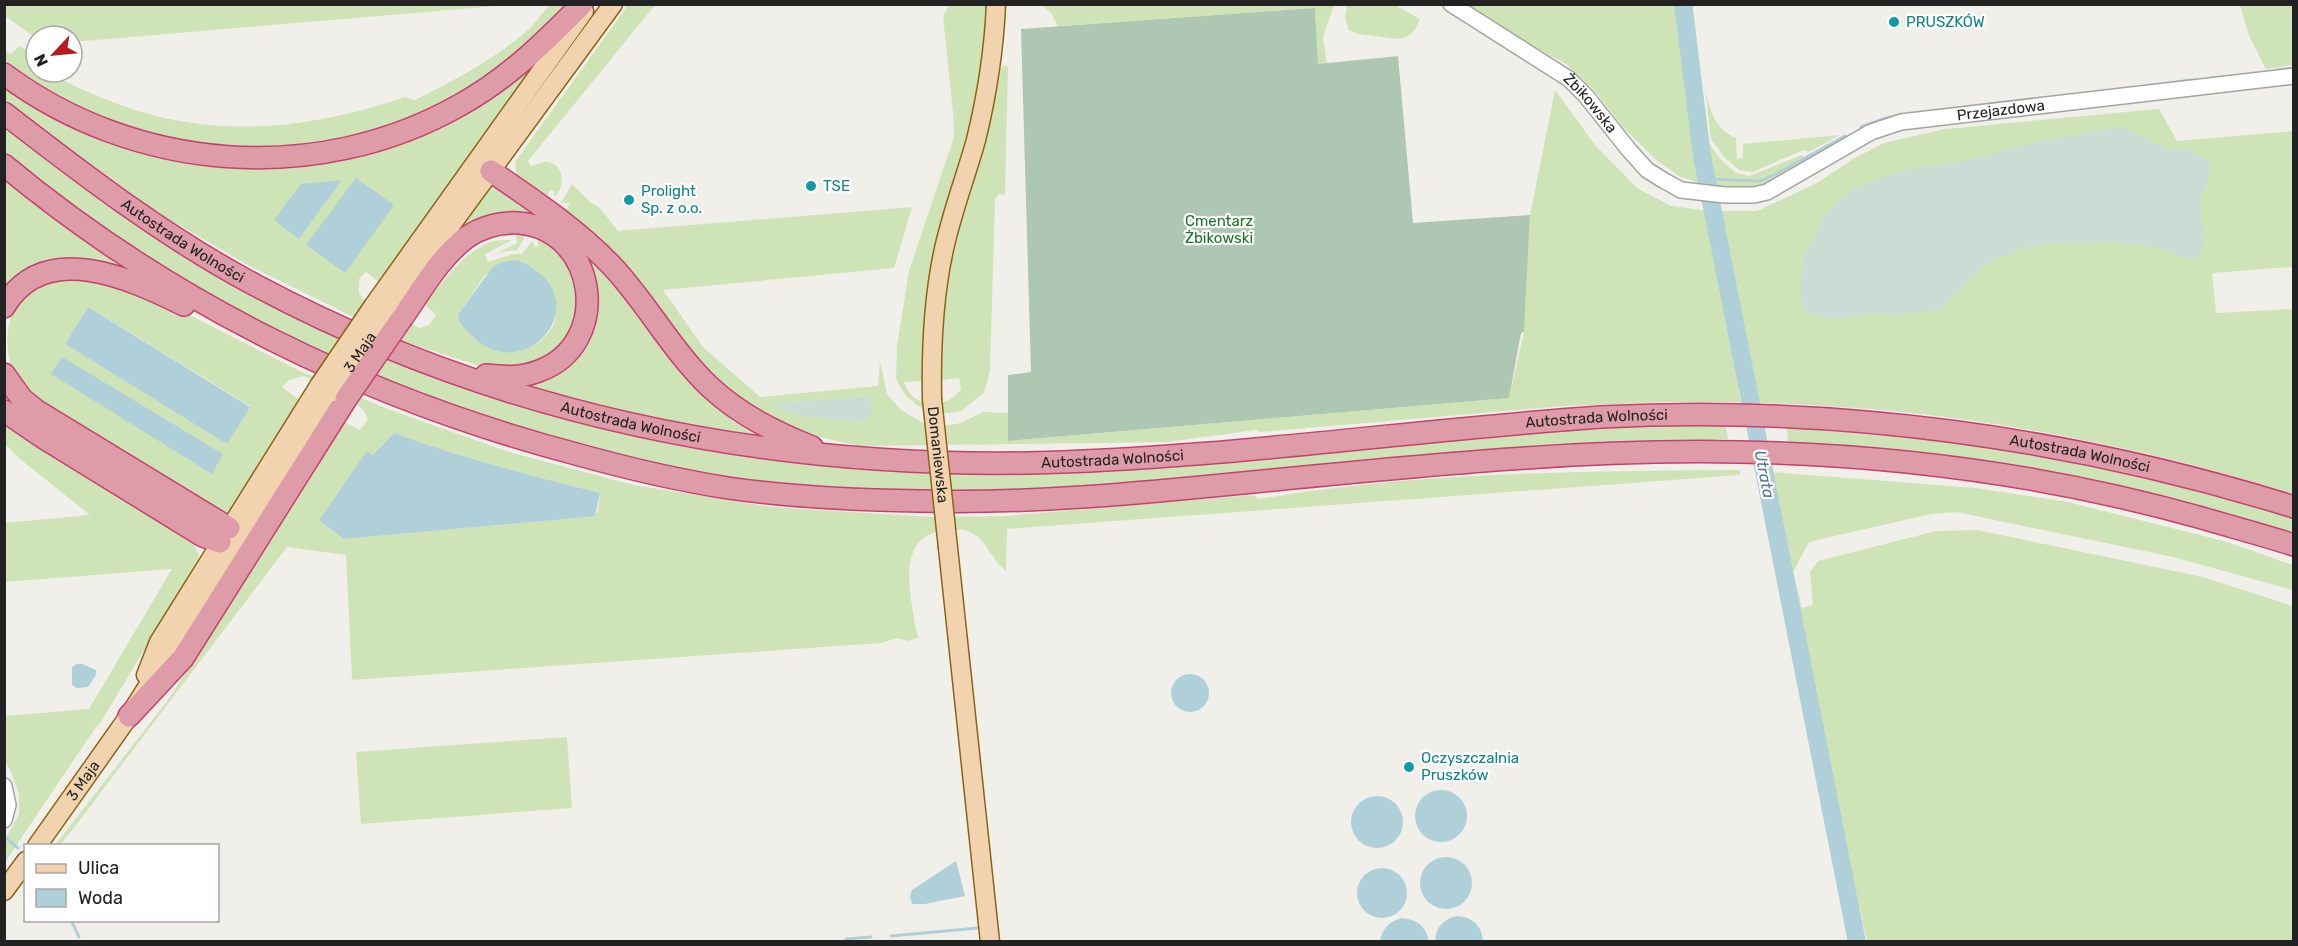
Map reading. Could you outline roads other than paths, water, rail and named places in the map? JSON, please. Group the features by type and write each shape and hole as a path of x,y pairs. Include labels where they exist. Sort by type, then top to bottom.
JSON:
{"highway":[{"path":"4,74 62,111 109,132 143,143 211,156 272,158 300,156 329,152 388,137 460,105 520,64 582,4"},
{"name":"Autostrada Wolności","path":"4,113 78,171 155,224 252,283 326,321 440,369 552,405 661,432 770,449 856,459 907,462 1030,463 1173,455 1601,417 1657,414 1775,417 1888,424 2019,441 2105,456 2294,507"},
{"path":"4,165 60,209 145,268 282,346 344,375 516,438 604,462 733,489 824,497 926,501 1053,499 1547,456 1740,452 1890,460 2046,481 2156,505 2294,545"},
{"path":"491,171 557,218 600,254 626,283 686,361 711,388 746,415 776,432 813,447 856,459"},
{"path":"129,716 183,658 332,392 388,311 455,248 483,229 507,223 534,226 552,233 572,251 585,277 588,300 583,327 562,357 539,371 510,378 440,369"},
{"path":"4,308 23,285 49,272 69,269 97,271 156,291 201,314 282,346"},
{"path":"4,374 22,399 37,411 229,537"},
{"path":"4,411 197,532 229,537"}],"main road":[{"name":"3 Maja","path":"388,311 464,178 588,4"},
{"name":"3 Maja","path":"38,844 129,716 229,537 388,311 613,4"},
{"name":"Domaniewska","path":"990,942 948,548 931,358 938,282 945,248 989,83 996,4"},
{"path":"464,178 491,171"},
{"path":"4,891 24,864"}],"street":[{"name":"Żbikowska","path":"1451,4 1569,79 1586,96 1647,170 1681,190 1725,195"},
{"name":"Przejazdowa","path":"1725,195 1754,195 1767,192 1871,132 1901,122 2294,76"},
{"path":"4,786 8,805 4,820"}],"water":[{"path":"356,178 394,205 345,273 306,245"},
{"path":"342,180 299,239 274,220 301,184"},
{"path":"517,260 542,276 555,294 556,314 548,331 534,345 515,352 494,350 464,328 459,320 459,313 492,268 502,262"},
{"path":"88,307 250,407 227,444 65,344"},
{"path":"62,357 223,454 212,474 51,374"},
{"path":"394,433 470,458 600,493 595,516 344,539 319,520 367,451 373,455"},
{"path":"77,664 96,670 96,675 88,687 77,688 72,685 72,667"},
{"path":"1190,674 1203,680 1209,693 1203,706 1190,712 1177,706 1171,693 1177,680"},
{"path":"1441,790 1451,792 1459,798 1465,806 1467,816 1465,826 1459,834 1451,840 1441,842 1431,840 1423,834 1417,826 1415,816 1417,806 1423,798 1431,792"},
{"path":"1377,796 1391,800 1399,808 1403,822 1399,836 1391,844 1377,848 1363,844 1355,836 1351,822 1355,808 1363,800"},
{"path":"1441,857 1451,857 1465,864 1472,883 1465,902 1451,909 1441,909 1431,905 1424,898 1420,888 1420,878 1424,868 1431,861"},
{"path":"956,861 965,896 925,904 912,904 910,896 912,890"},
{"path":"1377,868 1387,868 1400,875 1407,888 1407,898 1400,911 1387,918 1377,918 1368,914 1361,907 1357,898 1357,888 1361,879 1368,872"},
{"path":"1457,916 1468,918 1476,923 1483,941 1435,941 1441,924"},
{"path":"1401,918 1420,924 1426,931 1429,941 1380,941 1387,927"}],"waterway":[{"name":"Utrata","path":"1683,4 1702,156 1857,942"},
{"path":"2277,70 2294,68"},
{"path":"2211,78 2222,77"},
{"path":"2165,84 2190,80"},
{"path":"1861,127 1900,115"},
{"path":"1706,179 1760,181 1845,136"},
{"path":"7,839 18,848"},
{"path":"72,922 79,937"},
{"path":"891,936 978,928"},
{"path":"846,939 871,937"}],"place":[{"name":"PRUSZKÓW","path":"1894,22"},
{"name":"TSE","path":"811,186"},
{"name":"Prolight Sp. z o.o.","path":"629,200"},
{"name":"Oczyszczalnia Pruszków","path":"1409,767"}],"park label":[{"name":"Cmentarz Żbikowski","path":"1219,230"}]}
